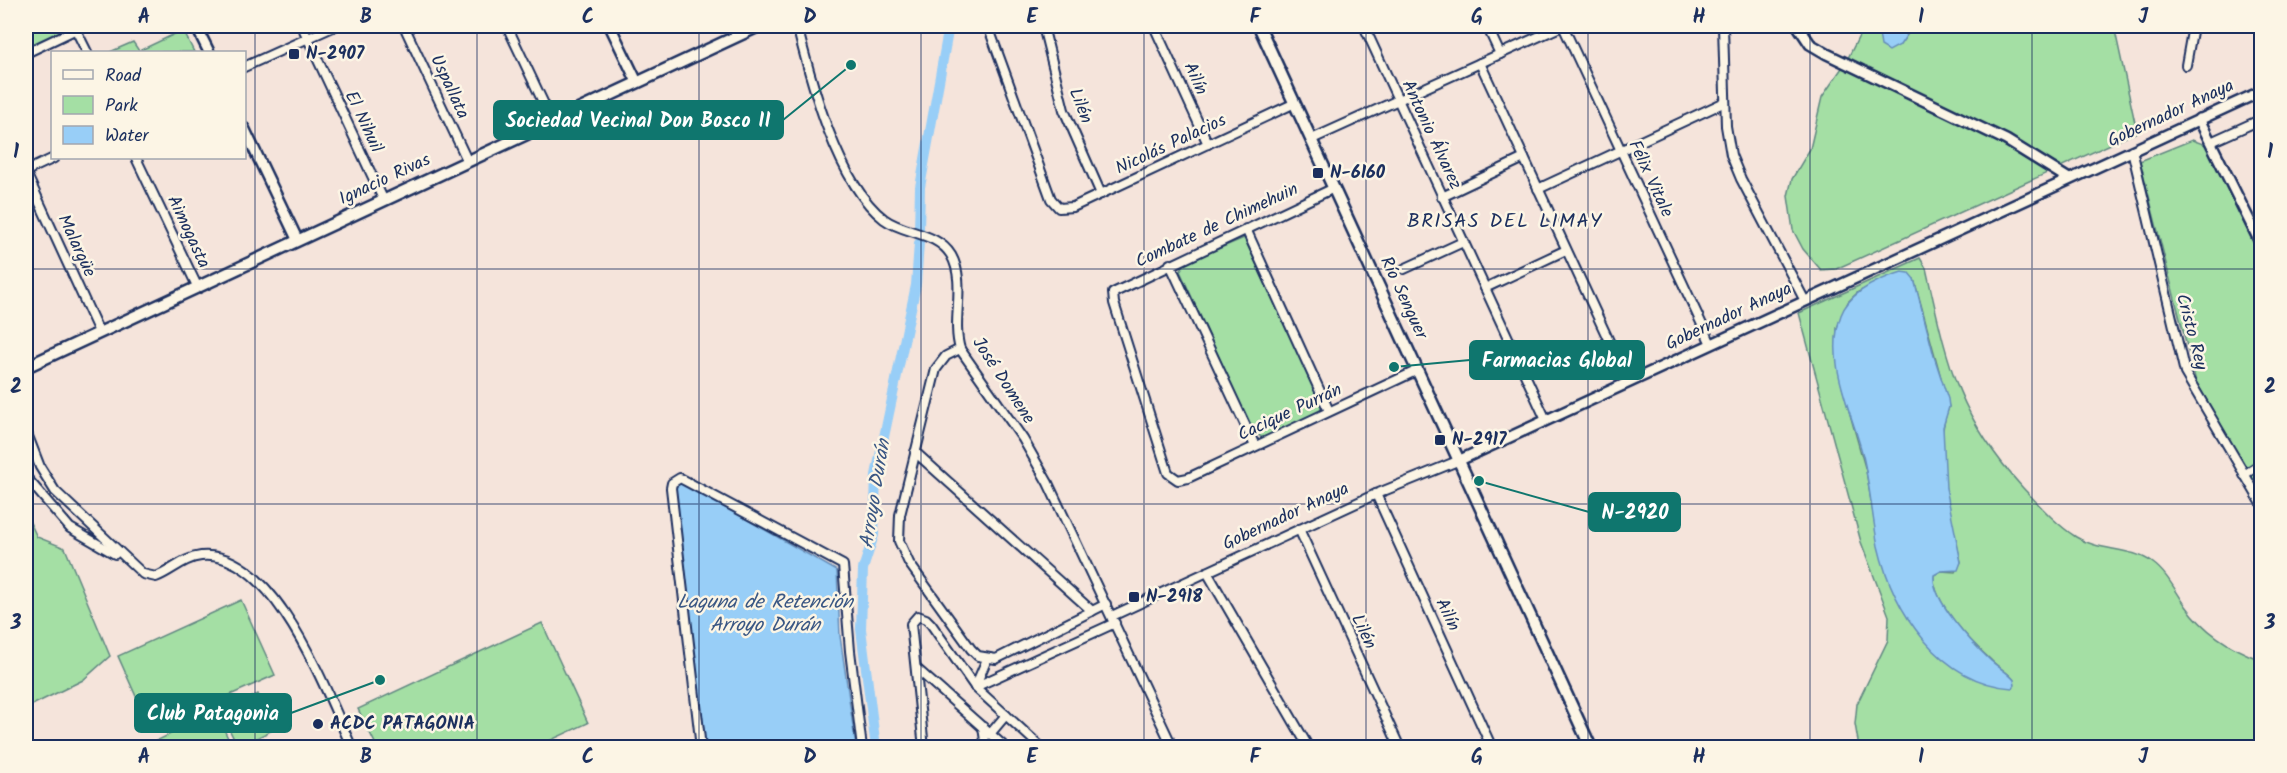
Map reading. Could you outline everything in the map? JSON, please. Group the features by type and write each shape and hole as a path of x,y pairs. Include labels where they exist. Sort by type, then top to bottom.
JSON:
{"main road":[{"name":"Ignacio Rivas","path":"26,367 759,26"},
{"name":"Río Senguer","path":"1259,26 1591,747"}],"street":[{"path":"196,26 208,51"},
{"name":"El Nihuil","path":"302,26 383,199"},
{"path":"246,66 335,26"},
{"name":"Uspallata","path":"404,26 467,160"},
{"path":"507,26 552,121"},
{"path":"610,26 636,82"},
{"name":"José Domene","path":"797,26 818,103 841,156 867,201 876,212 896,227 936,241 951,256 958,278 957,338 960,349 1037,462 1173,747"},
{"name":"Nicolás Palacios","path":"990,26 1051,199 1059,208 1068,209 1295,103"},
{"name":"Lilén","path":"1043,26 1064,110 1101,194"},
{"name":"Ailín","path":"1154,26 1208,144"},
{"name":"Antonio Álvarez","path":"1364,26 1546,420"},
{"path":"1487,26 1500,54"},
{"path":"1312,139 1562,26"},
{"name":"Félix Vitale","path":"1562,26 1711,344"},
{"path":"1723,26 1726,136 1737,171 1805,301"},
{"path":"1798,26 1810,44 1827,54 2006,140 2069,179"},
{"path":"2186,65 2193,26"},
{"path":"26,53 78,27 87,51"},
{"path":"1480,63 1628,382"},
{"name":"Gobernador Anaya","path":"975,687 1299,529 1376,494 1460,460 2262,91"},
{"path":"1538,189 1725,102"},
{"path":"2199,119 2262,246"},
{"path":"2211,142 2262,119"},
{"path":"246,132 297,239"},
{"name":"Cristo Rey","path":"2132,150 2181,362 2190,384 2262,504"},
{"path":"1442,197 1524,158"},
{"path":"26,172 52,159"},
{"name":"Aimogasta","path":"136,159 197,286"},
{"name":"Malargüe","path":"26,172 99,332"},
{"name":"Combate de Chimehuin","path":"1174,479 1168,473 1114,303 1113,293 1334,188"},
{"path":"1246,229 1329,411"},
{"path":"1404,269 1463,242"},
{"path":"1485,288 1566,250"},
{"path":"1170,264 1255,446"},
{"path":"960,349 946,356 936,369 898,529 903,553 978,656 987,658 1006,655 1106,604"},
{"name":"Cacique Purrán","path":"1174,479 1188,478 1418,370"},
{"path":"26,431 40,467 55,490 143,574 156,577 188,559 212,556 225,559 254,576 267,587 288,617 352,747"},
{"path":"915,452 1092,611"},
{"path":"2244,475 2262,463"},
{"path":"26,477 70,528 124,558"},
{"path":"701,747 671,488 672,483 680,478 843,565 850,651 862,747"},
{"name":"Ailín","path":"1376,494 1491,747"},
{"name":"Lilén","path":"1299,529 1400,747"},
{"path":"1207,572 1309,747"},
{"path":"924,747 911,624 915,618 922,616 931,624 975,687 1042,747"},
{"path":"975,687 987,658"},
{"path":"917,669 1006,747"},
{"path":"990,734 1006,715"},
{"path":"983,727 986,747"}],"green space":[{"path":"26,26 64,26 57,35 26,49"},
{"path":"1864,26 1878,26 1878,29 1900,45 1913,26 2114,26 2137,132 1836,269 1821,270 1803,249 1793,230 1788,196 1792,179 1810,149 1822,97 1846,62"},
{"path":"183,30 194,51 139,51"},
{"path":"133,42 139,51 112,51"},
{"path":"2192,140 2206,145 2261,259 2261,494 2196,382 2140,161"},
{"path":"1244,238 1322,404 1320,412 1263,438 1253,432 1180,271 1185,263"},
{"path":"1920,258 1926,268 1948,359 1957,385 1968,410 2000,461 2048,514 2076,537 2095,545 2135,554 2153,563 2167,577 2193,616 2210,632 2239,651 2261,660 2261,747 1859,747 1855,724 1857,704 1888,640 1889,616 1861,542 1799,313","holes":["1893,275 1914,279 1949,407 1944,424 1942,463 1948,505 1961,562 1955,572 1941,571 1934,575 1935,585 1946,608 1973,643 2014,680 1906,614 1879,548 1866,471 1842,386 1836,345 1837,328 1848,302 1858,292"]},
{"path":"26,514 37,537 65,548 110,656 83,680 26,708"},
{"path":"241,600 275,675 151,730 118,656"},
{"path":"542,623 588,723 536,747 377,747 358,709"},
{"path":"258,694 275,729 238,747 221,713"},
{"path":"216,712 232,747 159,747 156,741"}],"water":[{"path":"1878,26 1913,26 1900,45 1889,51 1881,46"},
{"path":"1902,272 1909,273 1914,279 1949,407 1943,427 1946,488 1961,562 1958,570 1941,571 1934,575 1935,585 1946,608 1963,632 1989,659 2014,680 2015,685 2012,688 1986,683 1963,673 1942,658 1924,640 1895,595 1878,546 1863,456 1838,368 1837,333 1841,315 1851,299 1875,282"},
{"name":"Laguna de Retención Arroyo Durán","path":"681,482 837,571 840,636 856,747 705,747 675,487"}],"waterway":[{"name":"Arroyo Durán","path":"919,231 920,187 949,26"},
{"name":"Arroyo Durán","path":"876,748 861,629 863,569 874,535 876,475 916,285 919,243"}],"place":[{"name":"N-2907","path":"294,54"},
{"name":"Sociedad Vecinal Don Bosco II","path":"851,65"},
{"name":"N-6160","path":"1318,173"},
{"name":"Farmacias Global","path":"1394,367"},
{"name":"N-2917","path":"1440,440"},
{"name":"N-2920","path":"1479,481"},
{"name":"N-2918","path":"1134,597"},
{"name":"Club Patagonia","path":"380,680"},
{"name":"ACDC PATAGONIA","path":"318,724"}],"district":[{"name":"BRISAS DEL LIMAY","path":"1505,222"}]}
